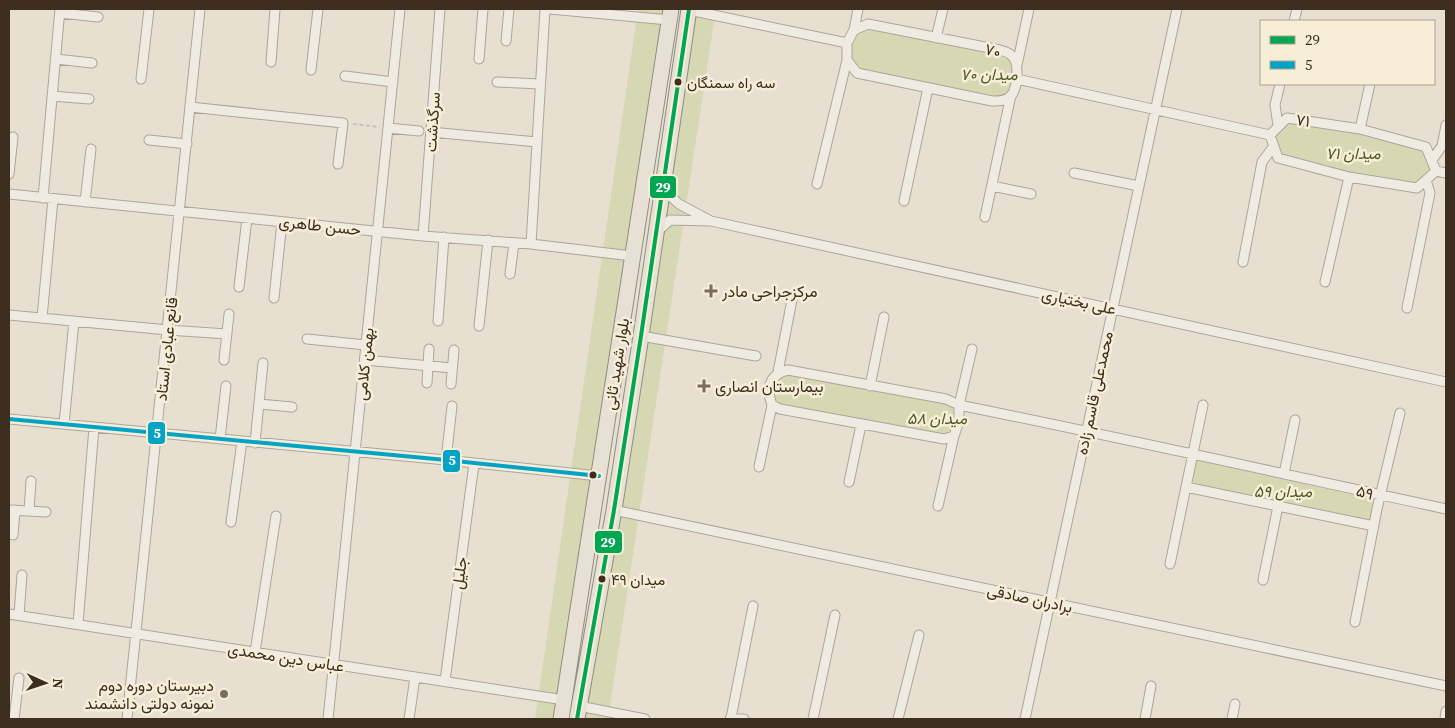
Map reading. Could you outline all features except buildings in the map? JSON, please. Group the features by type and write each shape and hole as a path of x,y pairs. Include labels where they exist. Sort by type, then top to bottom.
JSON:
{"main road":[{"name":"بلوار شهید ثانی","path":"578,712 614,510 689,9"},
{"name":"بلوار شهید ثانی","path":"561,719 670,14"},
{"path":"632,256 652,259"}],"street":[{"path":"141,78 149,9"},
{"name":"قانع عبادی استاد","path":"127,719 200,9"},
{"path":"271,62 275,9"},
{"path":"311,70 318,9"},
{"name":"بهمن کلامی","path":"328,719 400,9"},
{"name":"سرگذشت","path":"423,236 440,9"},
{"path":"478,59 483,9"},
{"path":"506,41 509,9"},
{"path":"530,244 545,9"},
{"path":"550,9 670,14"},
{"path":"689,9 847,43"},
{"path":"817,184 847,60 847,43 854,30 858,9"},
{"path":"936,38 943,9"},
{"path":"1017,65 1029,9"},
{"name":"محمدعلی قاسم زاده","path":"1025,719 1177,9"},
{"path":"43,198 60,11 98,17"},
{"name":"۷۰","path":"854,30 868,24 1000,50 1011,55 1017,65 1017,79 985,217"},
{"path":"56,59 92,63"},
{"path":"847,60 857,73 992,101 1004,100 1012,95"},
{"path":"345,76 393,82"},
{"path":"1017,79 1270,135 1278,158 1349,177 1417,188 1436,171 1446,173"},
{"path":"497,82 540,84"},
{"path":"1278,125 1275,105 1280,85"},
{"path":"1360,129 1370,85"},
{"path":"904,201 928,88"},
{"path":"52,96 89,99"},
{"path":"190,107 343,123 338,164"},
{"name":"۷۱","path":"1270,135 1287,118 1360,129 1426,146 1436,171"},
{"path":"1432,160 1442,146 1446,124"},
{"path":"388,128 419,131"},
{"path":"431,132 537,142"},
{"path":"9,174 13,137"},
{"path":"148,140 187,144"},
{"path":"1243,262 1262,162 1274,146"},
{"path":"85,202 91,149"},
{"path":"1074,173 1139,186"},
{"path":"1325,282 1349,177"},
{"path":"1408,308 1430,193 1426,180"},
{"path":"992,186 1031,194"},
{"path":"662,189 679,204 711,221"},
{"name":"حسن طاهری","path":"9,194 423,236 514,242 632,256"},
{"path":"42,318 53,199"},
{"path":"239,287 247,218"},
{"path":"656,233 670,220 711,221"},
{"name":"علی بختیاری","path":"711,221 1446,382"},
{"path":"274,298 282,222"},
{"path":"438,321 444,237"},
{"path":"479,326 488,240"},
{"path":"510,274 514,242"},
{"path":"759,467 772,405 769,397 769,387 778,372 792,300"},
{"path":"224,360 230,314"},
{"path":"9,315 227,334"},
{"path":"870,386 884,317"},
{"path":"64,424 74,321"},
{"path":"641,336 756,356"},
{"path":"307,339 366,345"},
{"path":"427,383 430,349"},
{"path":"938,506 954,436 960,421 959,405 972,349"},
{"path":"451,384 454,350"},
{"path":"365,360 452,368"},
{"path":"255,443 263,363"},
{"path":"778,372 788,370 946,399 959,405"},
{"path":"220,439 226,386"},
{"path":"259,404 292,407"},
{"path":"772,405 780,409 936,439 954,436"},
{"name":"۵۹","path":"959,405 1380,495 1374,526 1186,487"},
{"path":"1170,564 1203,405"},
{"path":"446,460 452,406"},
{"path":"1400,413 1380,495 1446,508"},
{"path":"9,419 599,476"},
{"path":"1284,474 1295,420"},
{"path":"849,482 861,425"},
{"path":"78,624 94,427"},
{"path":"231,522 242,442"},
{"name":"جلیل","path":"444,682 474,464"},
{"path":"29,511 30,481"},
{"path":"1263,580 1278,506"},
{"path":"13,535 12,510 46,512"},
{"name":"برادران صادقی","path":"614,510 1446,686"},
{"path":"255,652 276,516"},
{"path":"1355,622 1374,526"},
{"path":"19,615 22,575"},
{"path":"744,719 731,719 753,606"},
{"name":"عباس دین محمدی","path":"9,614 564,700"},
{"path":"813,719 835,615"},
{"path":"898,719 918,635"},
{"path":"409,719 415,677"},
{"path":"14,719 19,678"},
{"path":"1145,719 1151,686"},
{"path":"1232,719 1235,704"},
{"path":"1444,719 1446,711"},
{"path":"578,712 645,719"}],"path":[{"path":"343,123 388,128"}],"green space":[{"path":"638,9 671,9 561,719 535,719"},
{"path":"688,9 716,9 608,719 578,719"},
{"name":"میدان ۷۰","path":"868,24 1011,55 1017,80 1004,100 857,73 847,60 854,30"},
{"name":"میدان ۷۱","path":"1287,118 1426,147 1436,171 1417,188 1278,158 1270,135"},
{"name":"میدان ۵۸","path":"778,372 959,405 954,436 944,439 772,405 769,387"},
{"name":"میدان ۵۹","path":"1193,455 1380,495 1374,526 1186,487"}],"transit line":[{"name":"29","path":"577,719 614,510 689,9"},
{"name":"5","path":"9,419 599,476"}],"place":[{"name":"سه راه سمنگان","path":"678,82"},
{"name":"مرکزجراحی مادر","path":"711,291"},
{"name":"بیمارستان انصاری","path":"704,386"},
{"name":"میدان ۴۹","path":"602,579"},
{"name":"دبیرستان دوره دوم نمونه دولتی دانشمند","path":"224,694"}]}
